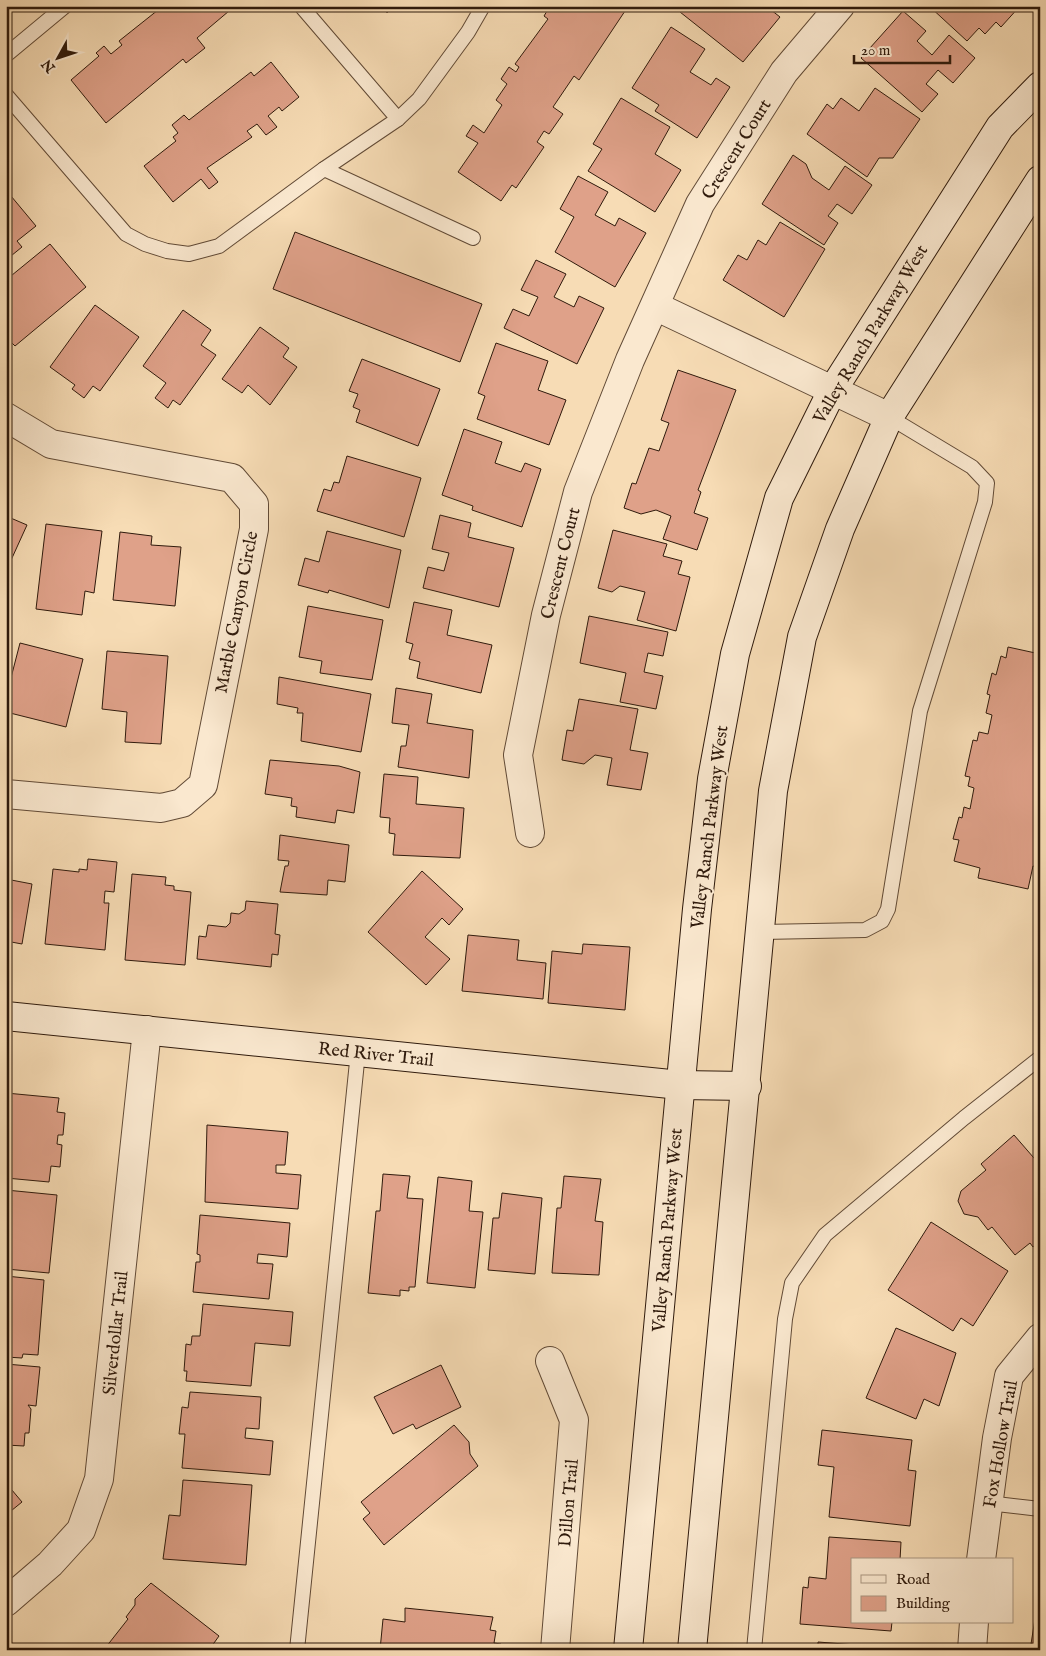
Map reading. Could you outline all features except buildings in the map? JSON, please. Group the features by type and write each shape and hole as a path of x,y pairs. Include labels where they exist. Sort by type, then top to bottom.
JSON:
{"street":[{"name":"Crescent Court","path":"530,833 518,755 546,615 578,492 654,306 700,204 784,72 840,6"},
{"name":"Valley Ranch Parkway West","path":"628,1650 680,1085 712,779 735,654 779,498 832,391 1000,127 1040,86"},
{"path":"692,1650 773,791 802,637 840,529 890,417 1040,180"},
{"path":"654,306 890,417"},
{"name":"Marble Canyon Circle","path":"6,417 51,444 232,478 254,504 254,529 203,785 182,803 161,808 6,794"},
{"name":"Red River Trail","path":"6,1016 680,1085 746,1086"},
{"name":"Silverdollar Trail","path":"6,1602 50,1564 81,1530 99,1479 147,1030"},
{"name":"Fox Hollow Trail","path":"981,1558 997,1438 1009,1376 1040,1338"},
{"name":"Dillon Trail","path":"550,1361 574,1420 555,1650"},
{"path":"972,1650 974,1624"}],"lane":[{"path":"6,55 65,6"},
{"path":"300,6 398,119"},
{"path":"6,95 126,234 145,244 167,251 190,254 220,246 324,169 398,119 419,98 468,32 483,6"},
{"path":"324,169 473,238"},
{"path":"761,932 865,930 882,921 888,909 920,711 985,502 987,483 972,467 890,417"},
{"path":"297,1650 358,1052"},
{"path":"754,1650 785,1319 792,1283 825,1235 964,1118 1040,1058"},
{"path":"988,1504 1040,1509"}]}
